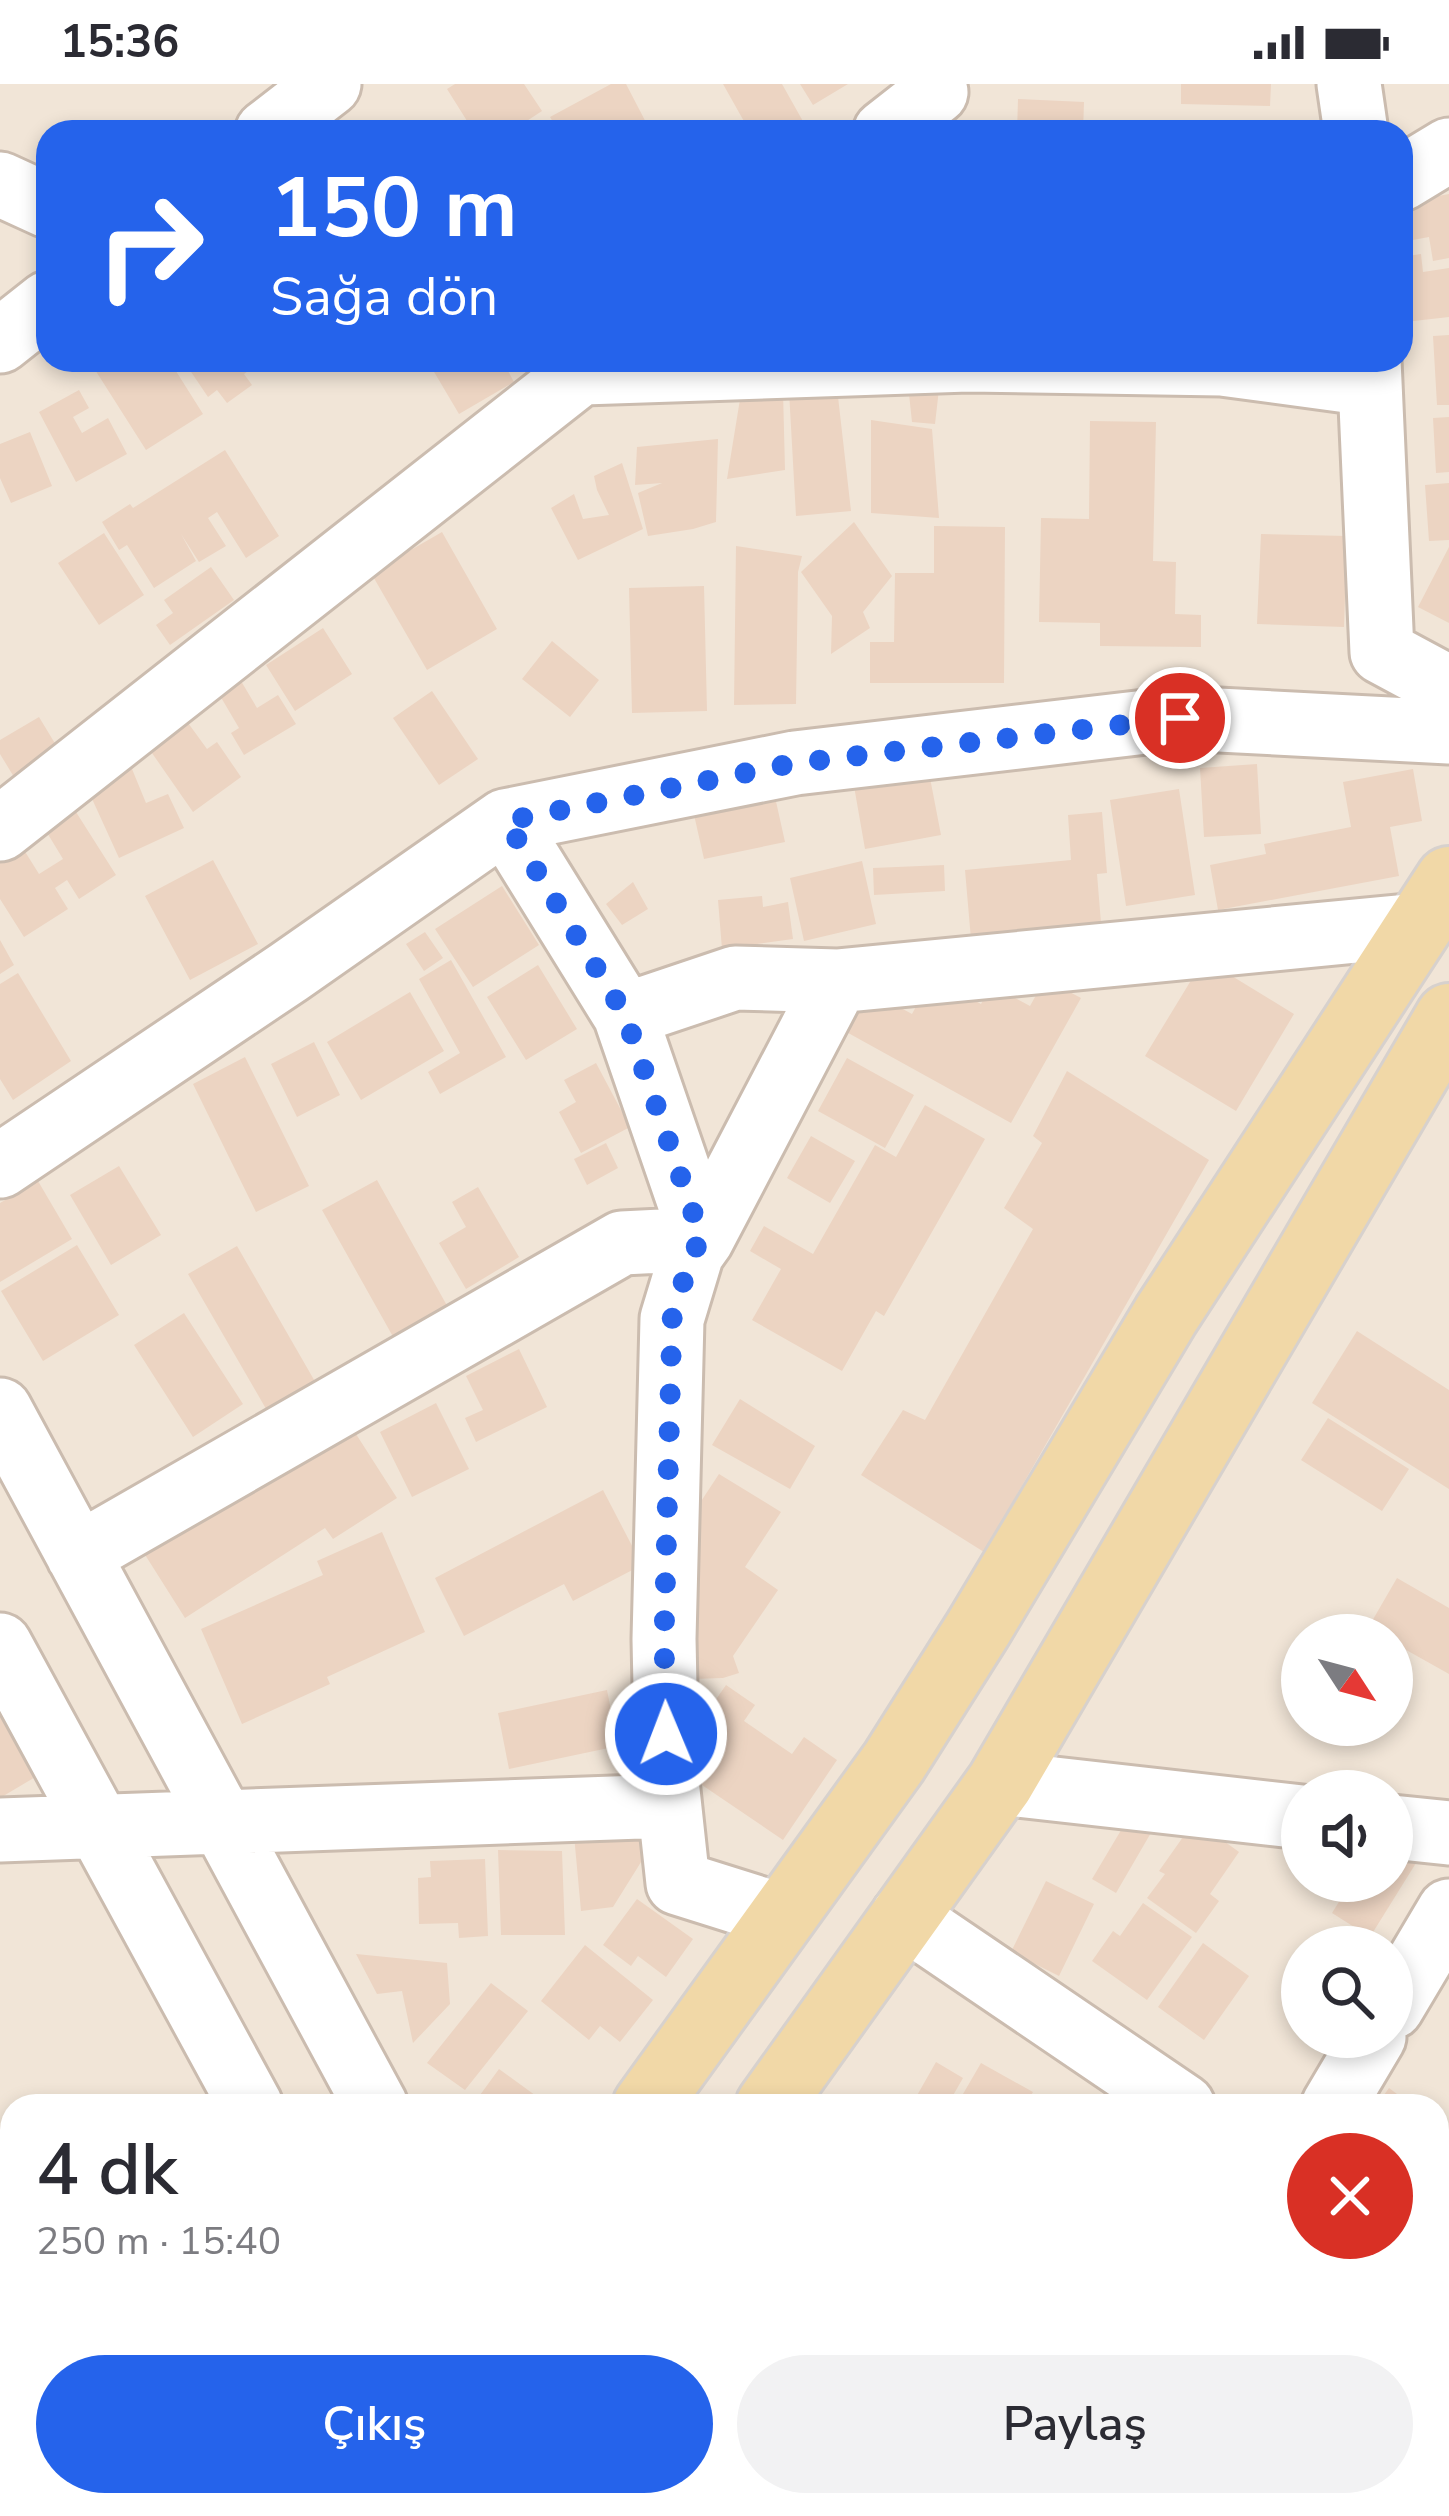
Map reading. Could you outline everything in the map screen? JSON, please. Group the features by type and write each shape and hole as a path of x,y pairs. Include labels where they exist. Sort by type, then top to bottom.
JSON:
{"main road":[{"path":"655,2094 895,1762 1166,1315 1434,902"},
{"path":"777,2094 1000,1783 1449,1017"}],"street":[{"path":"282,120 329,84"},
{"path":"1349,84 1354,120"},
{"path":"907,120 937,103"},
{"path":"1413,172 1449,150"},
{"path":"0,184 36,200"},
{"path":"0,341 36,312"},
{"path":"0,829 582,372"},
{"path":"1370,372 1382,652 1449,688"},
{"path":"0,1166 506,821 795,763 1180,718 1449,731"},
{"path":"506,821 625,1015 702,1239"},
{"path":"625,1015 735,978 837,981 1434,902"},
{"path":"783,1916 678,1882 669,1806 664,1639 672,1319 692,1253 837,981"},
{"path":"78,1555 622,1243 702,1239"},
{"path":"0,1410 369,2094"},
{"path":"0,1645 244,2094"},
{"path":"1000,1783 1281,1814"},
{"path":"0,1829 669,1806"},
{"path":"1413,1829 1449,1833"},
{"path":"1413,1972 1449,1911"},
{"path":"903,1916 1166,2094"},
{"path":"1340,2094 1362,2058"}],"shaded area":[{"path":"0,84 1449,84 1449,2094 0,2094"}],"building":[{"path":"455,84 524,84 542,111 528,120 466,120 447,89"},
{"path":"611,84 626,84 645,120 552,120"},
{"path":"723,84 782,84 802,120 743,120"},
{"path":"800,84 848,84 813,105"},
{"path":"1181,84 1271,84 1270,106 1181,104"},
{"path":"1018,99 1084,102 1083,120 1017,120"},
{"path":"1449,194 1449,258 1433,261 1429,237 1413,240 1413,201"},
{"path":"1421,254 1423,272 1449,268 1449,317 1413,321 1413,255"},
{"path":"1449,335 1449,405 1437,405 1433,336"},
{"path":"96,372 177,372 203,414 146,450"},
{"path":"191,372 247,372 252,385 227,403 217,390 208,397"},
{"path":"434,372 509,372 514,382 459,414"},
{"path":"836,379 851,511 796,516 789,391"},
{"path":"922,380 939,389 935,424 912,422 909,394"},
{"path":"742,387 783,391 785,470 727,479"},
{"path":"79,390 89,408 73,417 82,433 108,418 127,454 76,482 39,412"},
{"path":"1449,417 1449,472 1436,473 1433,418"},
{"path":"871,420 932,429 939,518 871,513"},
{"path":"1090,421 1156,422 1153,561 1176,562 1175,614 1201,615 1201,647 1100,646 1100,623 1039,622 1041,518 1089,519"},
{"path":"30,432 52,486 11,503 0,478 0,444"},
{"path":"718,439 716,522 648,536 638,493 662,483 635,485 637,447"},
{"path":"225,450 279,536 246,558 217,512 208,518 226,546 199,562 181,534 196,561 154,588 127,545 119,550 102,522"},
{"path":"622,463 643,529 578,560 551,508 574,494 583,519 609,515 594,476"},
{"path":"1449,483 1449,540 1429,541 1425,485"},
{"path":"854,522 892,576 863,612 870,628 831,654 832,616 801,572"},
{"path":"934,526 1005,527 1004,683 870,683 870,642 894,642 895,573 934,573"},
{"path":"442,532 497,629 427,670 371,573"},
{"path":"104,533 144,595 99,625 58,563"},
{"path":"1261,534 1347,536 1344,627 1257,624"},
{"path":"736,546 802,556 796,704 734,705"},
{"path":"1449,547 1449,623 1418,607"},
{"path":"211,567 234,600 170,645 156,625 173,613 164,600"},
{"path":"704,586 707,711 632,713 629,588"},
{"path":"323,628 352,674 295,711 266,665"},
{"path":"552,641 599,680 570,717 522,679"},
{"path":"241,681 257,708 278,695 296,724 244,755 231,733 239,728 219,694"},
{"path":"432,691 478,759 439,785 393,718"},
{"path":"183,716 207,749 217,742 241,777 193,812 145,743"},
{"path":"39,717 59,750 14,777 0,754 0,740"},
{"path":"926,757 941,835 865,849 851,769"},
{"path":"1257,764 1261,834 1204,837 1200,768"},
{"path":"132,769 146,803 168,794 184,828 119,858 88,790"},
{"path":"1413,769 1422,821 1390,827 1399,876 1218,910 1210,865 1266,854 1264,844 1351,827 1343,782"},
{"path":"771,779 785,842 704,859 690,797"},
{"path":"1179,789 1195,895 1126,906 1110,800"},
{"path":"76,812 116,875 79,899 67,880 55,888 68,909 24,937 0,899 0,854 19,842 39,874 63,859 46,831"},
{"path":"1102,812 1107,873 1097,874 1101,923 1014,932 1016,947 972,951 965,870 1071,860 1068,815"},
{"path":"213,860 258,944 190,980 145,896"},
{"path":"862,861 876,924 804,941 790,878"},
{"path":"944,865 945,891 874,895 873,868"},
{"path":"633,882 648,909 622,925 606,904"},
{"path":"502,886 539,945 473,987 435,929"},
{"path":"762,896 763,907 788,902 793,939 722,949 718,900"},
{"path":"425,932 443,958 424,971 406,944"},
{"path":"0,940 14,965 0,974"},
{"path":"1204,959 1294,1014 1236,1111 1145,1056"},
{"path":"451,960 506,1057 440,1094 428,1072 460,1053 419,979"},
{"path":"538,965 577,1029 526,1060 487,997"},
{"path":"18,973 71,1061 13,1100 0,1079 0,984"},
{"path":"932,977 981,1004 991,985 1030,1006 1045,979 1081,998 1011,1123 841,1029 864,988 912,1014"},
{"path":"410,992 444,1051 361,1100 327,1042"},
{"path":"314,1042 340,1095 297,1117 271,1064"},
{"path":"245,1057 309,1186 256,1212 193,1084"},
{"path":"847,1058 914,1095 885,1148 818,1111"},
{"path":"596,1063 630,1127 581,1153 559,1112 576,1102 564,1080"},
{"path":"1067,1071 1209,1160 984,1552 861,1475 903,1410 925,1420 1033,1229 1004,1208 1042,1143 1033,1136"},
{"path":"925,1105 985,1139 884,1316 876,1311 842,1371 752,1320 781,1269 750,1251 764,1226 813,1254 875,1145 896,1157"},
{"path":"811,1136 855,1161 830,1203 787,1178"},
{"path":"606,1143 618,1168 587,1185 574,1159"},
{"path":"119,1166 161,1235 111,1265 70,1195"},
{"path":"377,1180 450,1311 396,1342 322,1210"},
{"path":"38,1181 72,1239 0,1282 0,1203"},
{"path":"478,1187 519,1257 466,1289 439,1243 466,1227 452,1202"},
{"path":"77,1245 119,1315 43,1361 1,1291"},
{"path":"237,1246 317,1385 269,1414 188,1274"},
{"path":"184,1313 243,1404 193,1437 134,1345"},
{"path":"1357,1331 1449,1390 1449,1489 1312,1403"},
{"path":"519,1349 547,1407 476,1442 465,1418 483,1410 466,1376"},
{"path":"740,1399 815,1446 790,1489 712,1445"},
{"path":"436,1403 469,1469 412,1497 380,1432"},
{"path":"1328,1418 1409,1469 1382,1511 1301,1460"},
{"path":"347,1420 397,1498 333,1539 325,1528 185,1618 142,1550"},
{"path":"719,1474 781,1512 745,1567 778,1590 733,1656 739,1673 691,1679 688,1521"},
{"path":"603,1490 642,1565 573,1601 564,1584 464,1636 435,1578"},
{"path":"382,1532 425,1632 327,1677 330,1684 242,1724 201,1629 323,1575 317,1561"},
{"path":"1397,1578 1449,1608 1449,1674 1413,1654 1413,1614 1376,1614"},
{"path":"726,1685 755,1705 744,1721 792,1754 804,1737 837,1760 783,1840 671,1764"},
{"path":"607,1690 618,1746 509,1769 498,1713"},
{"path":"0,1713 37,1776 0,1798"},
{"path":"1136,1805 1159,1819 1116,1893 1092,1879"},
{"path":"1195,1820 1239,1852 1210,1894 1219,1901 1196,1933 1147,1898 1165,1874 1159,1871"},
{"path":"661,1830 613,1907 581,1911 574,1835"},
{"path":"498,1850 562,1851 565,1935 501,1935"},
{"path":"485,1859 488,1936 459,1938 458,1923 419,1924 418,1878 431,1877 430,1861"},
{"path":"1046,1881 1094,1904 1059,1976 1011,1952"},
{"path":"637,1899 693,1939 666,1977 638,1956 631,1966 603,1945"},
{"path":"1339,1902 1392,1902 1377,1926 1353,1926 1332,1913"},
{"path":"1143,1903 1192,1937 1147,2000 1092,1961 1113,1931 1120,1936"},
{"path":"1203,1943 1249,1976 1204,2040 1158,2007"},
{"path":"585,1945 653,2000 620,2042 600,2026 589,2040 541,2001"},
{"path":"356,1954 447,1963 450,2004 413,2043 402,1991 377,1994"},
{"path":"491,1983 528,2011 465,2090 427,2063"},
{"path":"936,2062 963,2078 954,2094 918,2094"},
{"path":"981,2063 1033,2092 1032,2094 963,2094"},
{"path":"499,2069 533,2094 481,2094"}],"route":[{"path":"666,1734 672,1319 692,1253 702,1239 625,1015 506,821 795,763 1180,718"}]}
